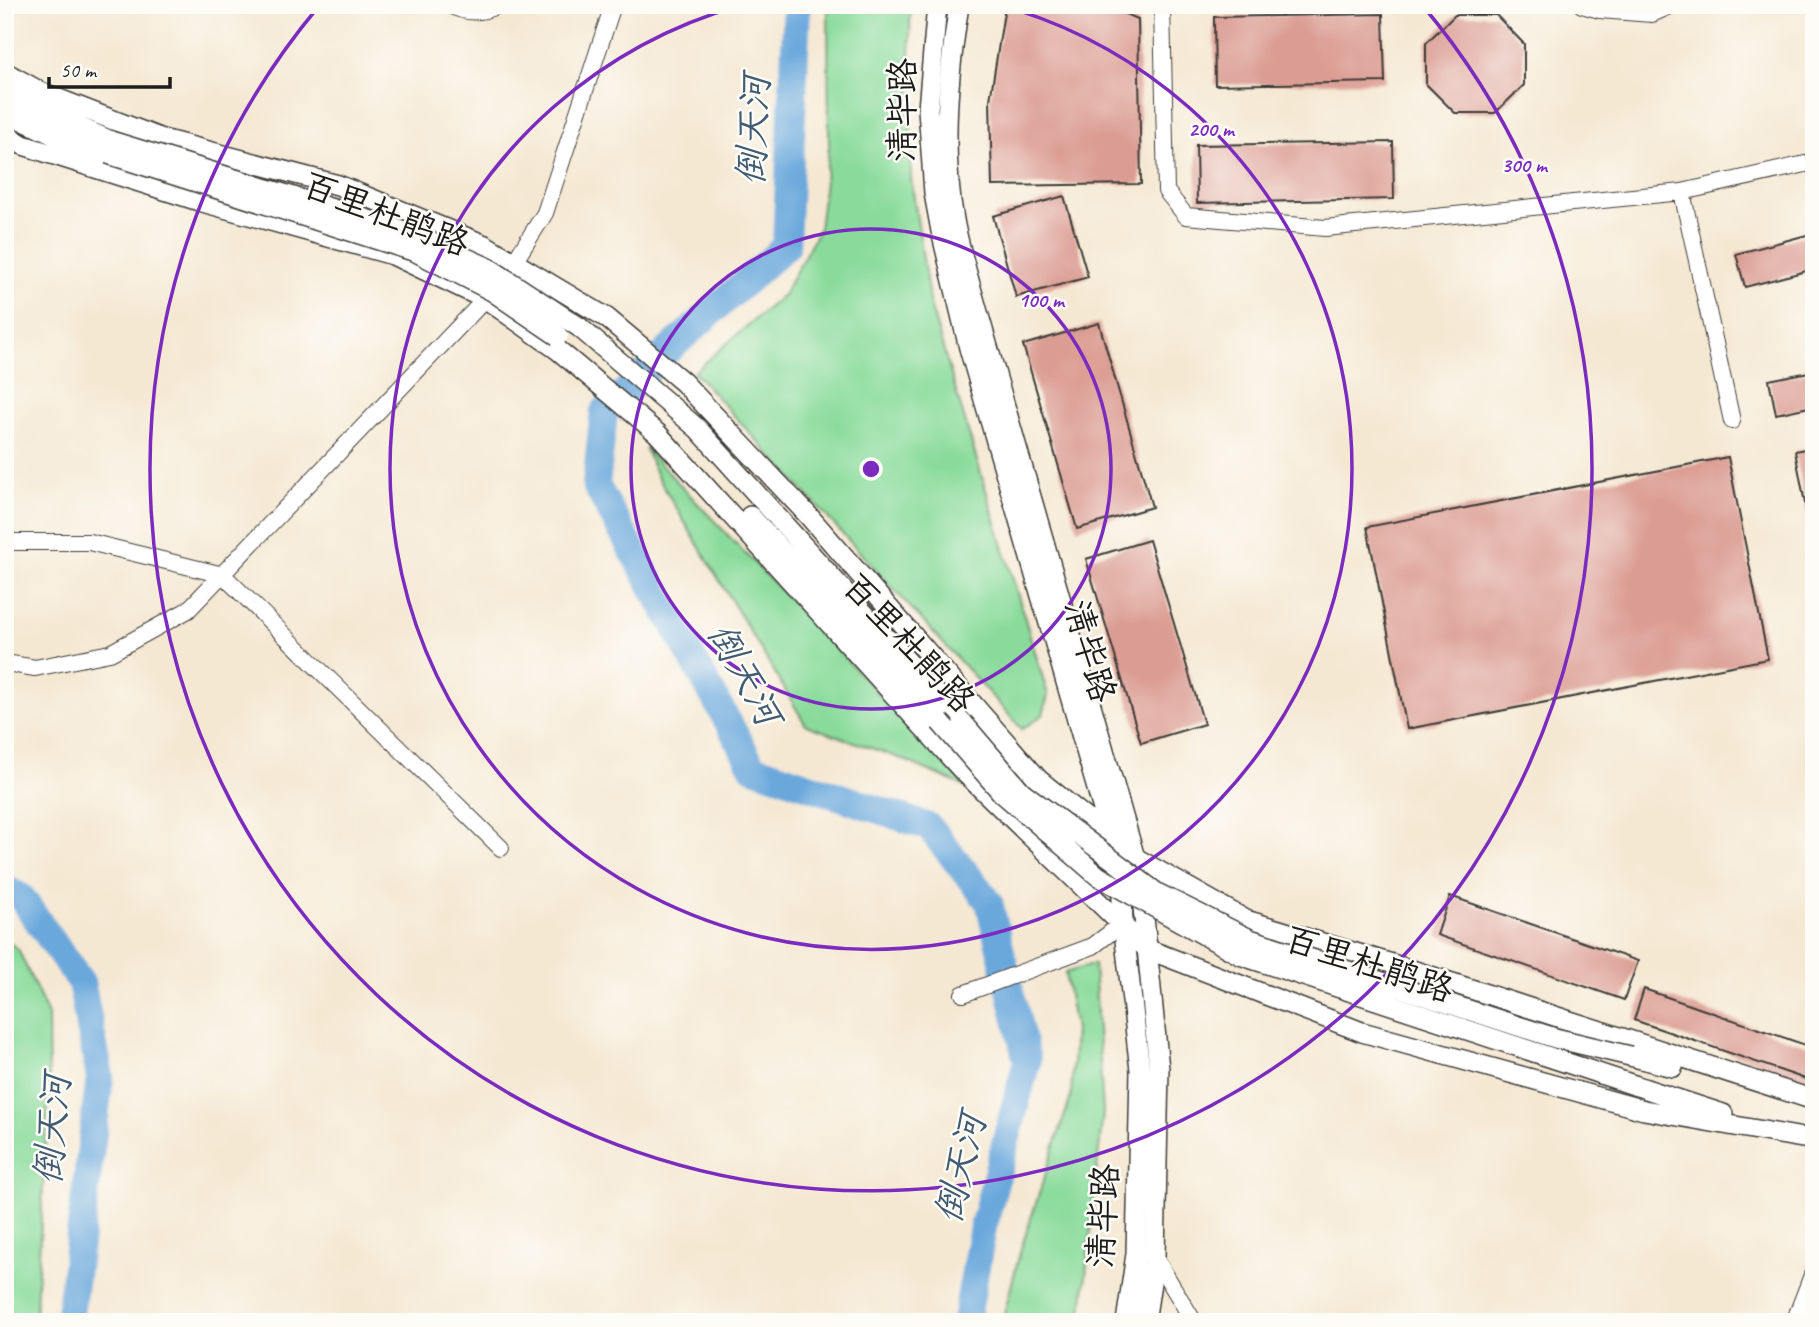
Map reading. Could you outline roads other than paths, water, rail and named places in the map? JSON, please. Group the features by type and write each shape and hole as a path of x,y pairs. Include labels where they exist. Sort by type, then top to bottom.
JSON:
{"main road":[{"name":"清毕路","path":"937,5 928,108 933,181 941,231 969,348 1121,877 1123,923 1140,1070 1136,1254 1126,1322"},
{"path":"959,5 946,116 954,219 971,288 1140,873 1159,1069 1155,1256 1145,1322"},
{"path":"5,72 41,92 162,139 338,185 485,245 612,321 683,382 807,514 1038,779 1135,857 1245,920 1409,969 1814,1101"},
{"name":"百里杜鹃路","path":"5,89 31,107 109,147 416,252 558,336 679,438 1002,793 1098,876 1240,955 1718,1113 1814,1140"},
{"name":"百里杜鹃路","path":"5,112 62,139 109,147 408,232 489,268 579,327 698,429 1021,791 1157,893 1250,939 1555,1038 1814,1101"},
{"path":"5,134 23,145 199,201 393,255 489,295 657,433 961,769 1147,949 1362,1032 1644,1110 1814,1140"}],"street":[{"path":"450,5 471,12 484,11 498,5"},
{"path":"5,663 34,668 110,653 188,610 489,295 515,263 545,213 613,5"},
{"path":"1162,5 1166,191 1186,215 1325,228 1682,192 1814,162"},
{"path":"1582,5 1600,10 1652,14 1672,5"},
{"path":"1682,192 1732,421"},
{"path":"5,542 89,542 223,575 500,848"},
{"path":"963,995 1093,946 1123,923"},
{"path":"1136,1232 1155,1256 1194,1322"},
{"path":"1794,1322 1814,1270"}],"waterway":[{"name":"倒天河","path":"797,5 786,246 673,346 604,412 596,485 753,767 929,827 989,902 1027,1061 983,1227 966,1322"},
{"name":"倒天河","path":"5,889 21,897 81,982 100,1077 69,1322"}]}
